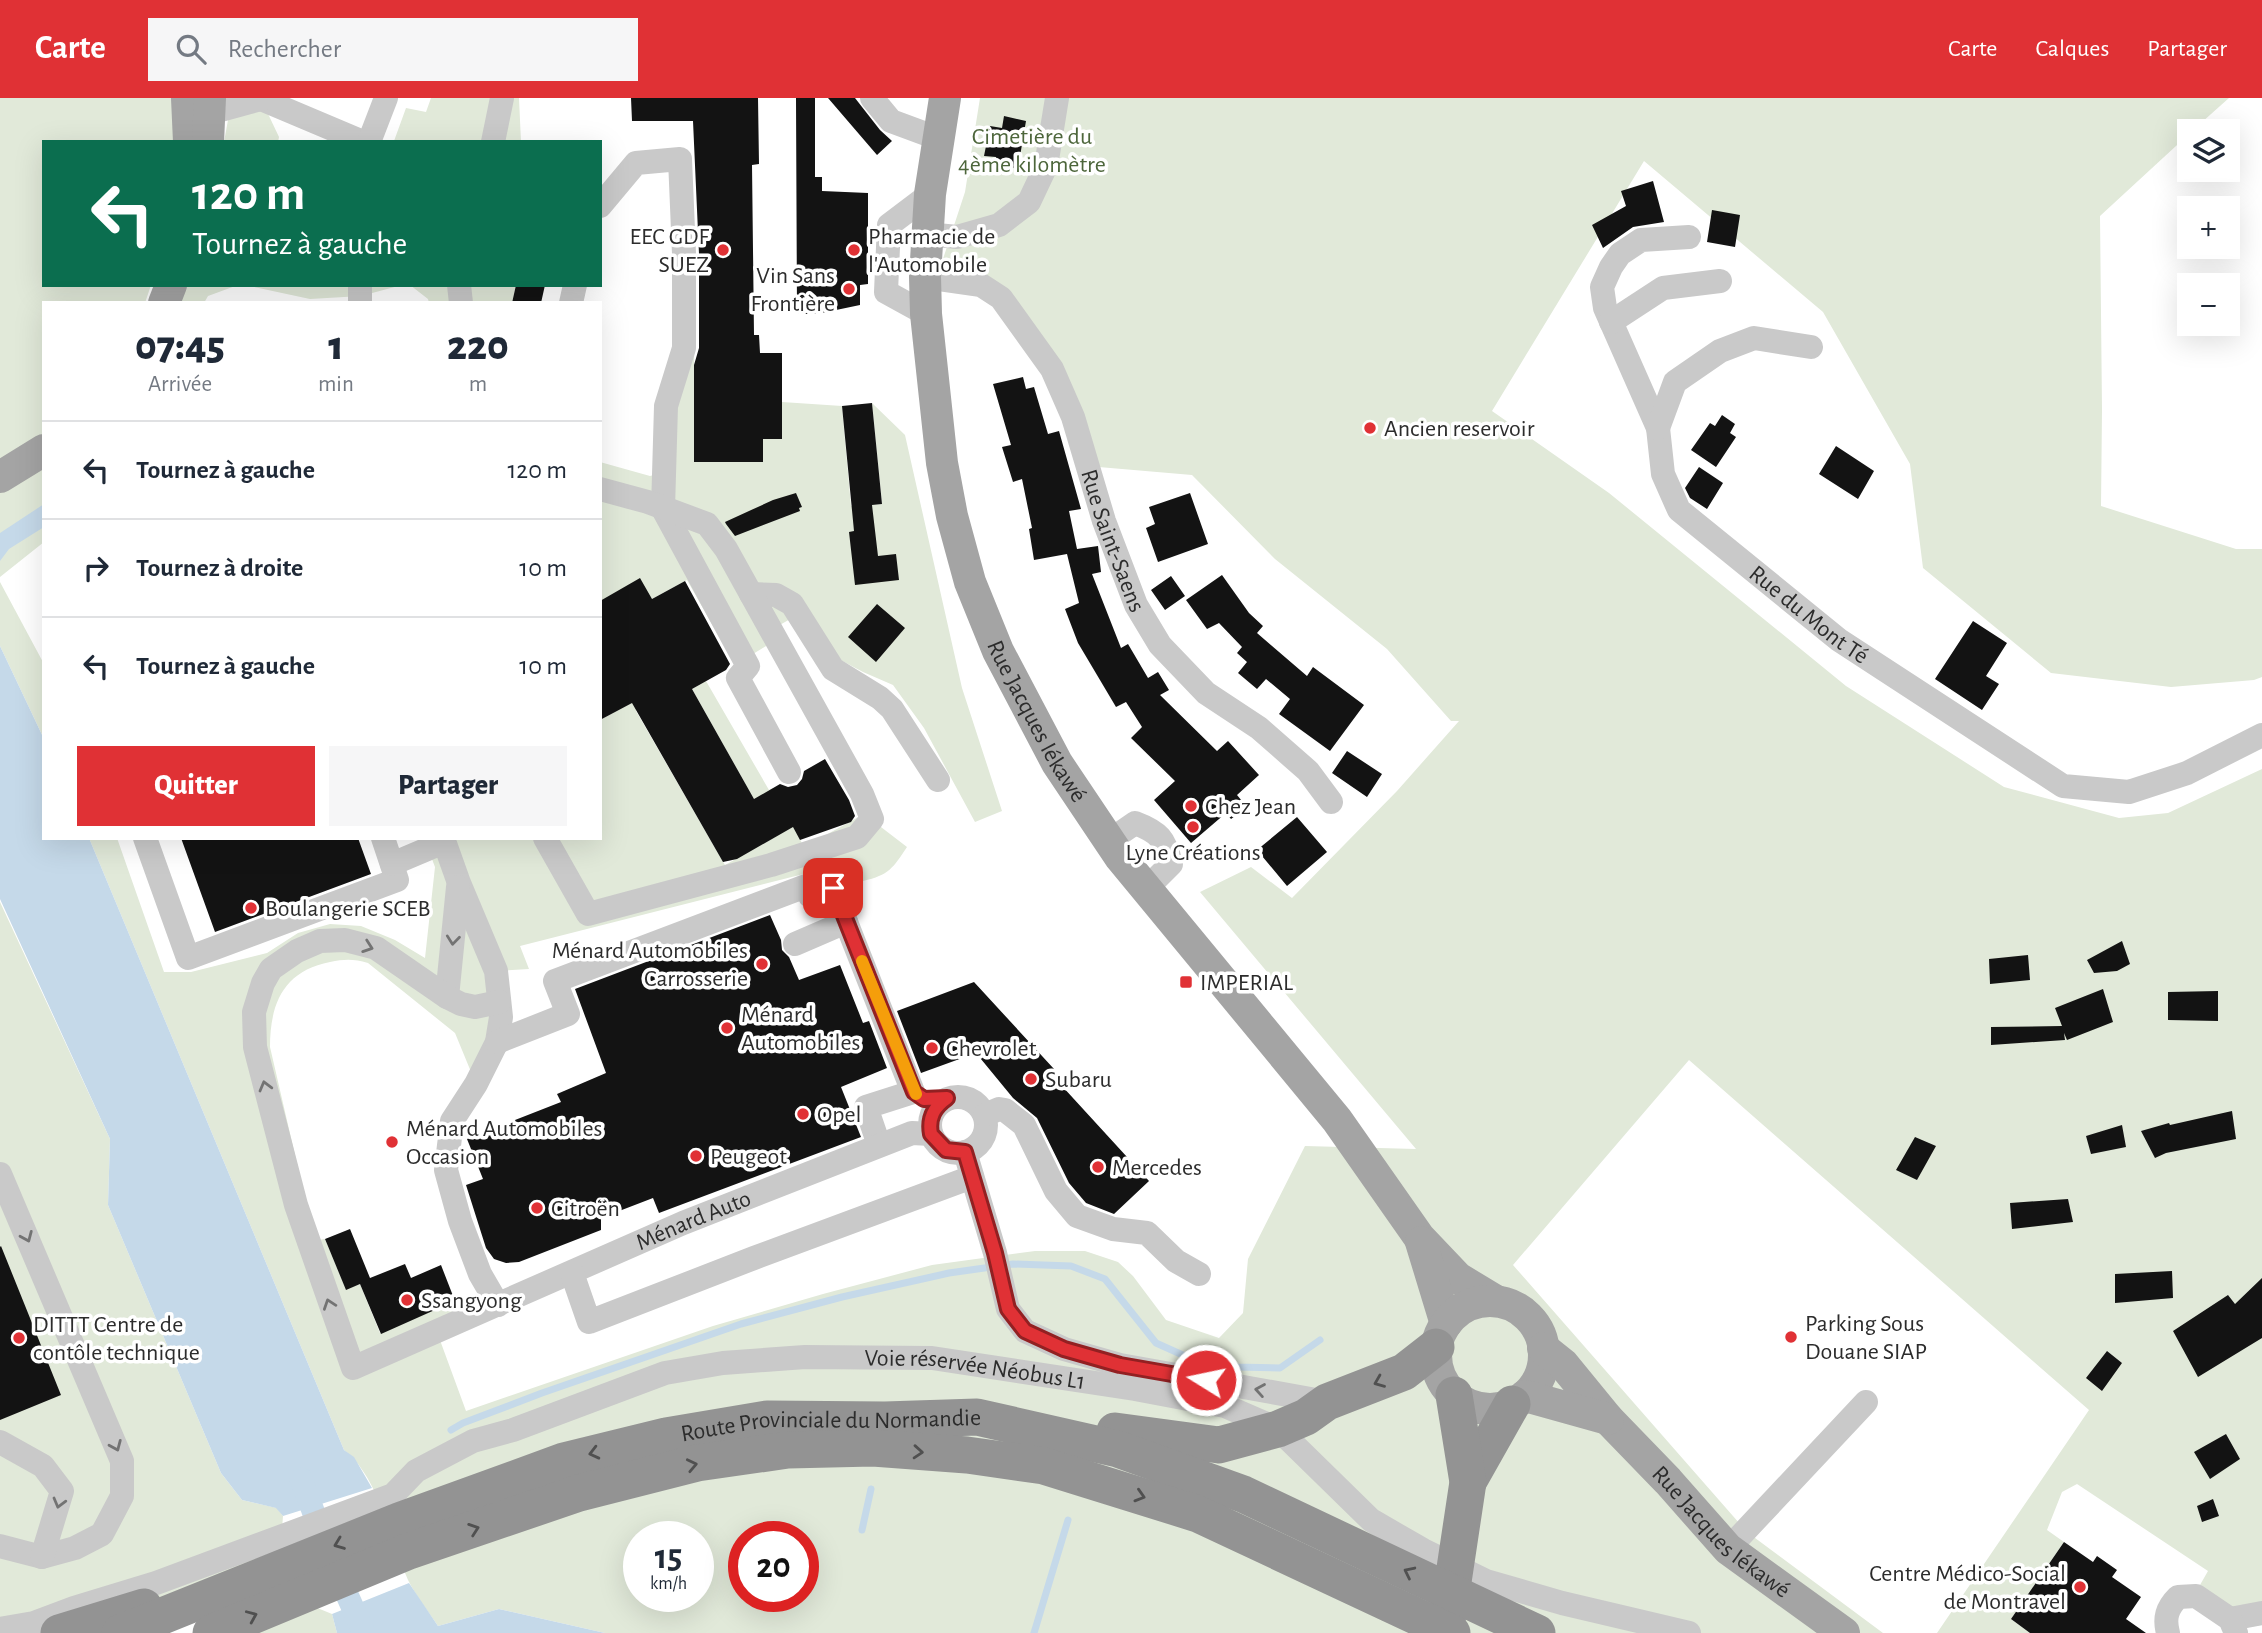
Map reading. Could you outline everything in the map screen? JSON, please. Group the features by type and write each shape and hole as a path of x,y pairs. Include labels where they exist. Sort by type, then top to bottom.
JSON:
{"highway":[{"path":"977,1417 1219,1445 1278,1429 1307,1417 1327,1402 1404,1372 1441,1335"},
{"path":"1446,1633 1468,1482 1454,1395"},
{"path":"1468,1482 1518,1400"},
{"name":"Route Provinciale du Normandie","path":"120,1633 400,1522 564,1461 666,1436 767,1419 885,1420 977,1417 1118,1449 1243,1494 1536,1633"},
{"name":"Route Provinciale du Normandie","path":"400,1522 579,1493 697,1463 788,1450 873,1448 967,1455 1044,1466 1198,1514 1452,1633"},
{"path":"59,1633 280,1569"},
{"name":"Route Provinciale du Normandie","path":"211,1633 280,1569"}],"main road":[{"name":"Rue Jacques Iékawé","path":"945,98 937,138 926,234 926,314 942,463 952,516 970,582 998,651 1056,764 1109,841 1337,1120 1419,1237 1458,1278 1496,1301"},
{"path":"190,140 204,113"},
{"path":"0,477 42,451"},
{"name":"Rue Jacques Iékawé","path":"1419,1237 1441,1335"},
{"path":"1496,1301 1513,1306 1527,1317 1538,1331 1543,1348 1542,1366 1536,1382 1518,1400 1497,1409 1467,1404 1454,1395 1439,1373 1436,1361 1441,1335 1456,1313 1468,1305 1496,1301"},
{"name":"Rue Jacques Iékawé","path":"1543,1348 1563,1364 1608,1419 1668,1480 1728,1549 1844,1633"},
{"name":"Rue Jacques Iékawé","path":"1518,1400 1608,1419"}],"street":[{"path":"204,113 261,98 358,140"},
{"path":"370,140 386,98"},
{"path":"493,140 502,98"},
{"path":"872,98 891,121 937,138"},
{"path":"926,234 957,237 999,225 1028,202 1046,166 1057,98"},
{"path":"602,204 636,163 680,159 684,348 666,406 663,509 748,666 738,678 789,772"},
{"path":"926,314 886,292 889,225 930,194"},
{"name":"Rue du Mont Té","path":"1689,237 1642,240 1620,254 1602,287 1605,308 1658,428 1663,474 1679,510 1839,640 2063,786 2129,792 2187,773 2262,735"},
{"name":"Rue Saint-Saens","path":"925,277 981,285 1001,298 1052,369 1073,417 1104,522 1136,605 1160,645 1206,693 1259,728 1308,771 1331,802"},
{"path":"1611,322 1663,288 1720,281"},
{"path":"1658,428 1675,382 1720,351 1754,338 1811,347"},
{"path":"546,840 587,914 771,865 858,837 872,819 862,794 726,549 707,524 602,490"},
{"path":"751,594 776,595 792,604 833,669 880,698 892,709 938,780"},
{"path":"1109,841 1136,823 1155,831 1167,847 1171,864 1146,889"},
{"path":"146,840 188,958 397,880 384,840"},
{"path":"392,864 443,840 496,971 501,1017 497,1042 476,1084 452,1121 446,1170 460,1222 480,1274 498,1306"},
{"path":"459,883 447,997 475,1007 499,1002"},
{"path":"497,1042 568,1014 555,981 806,886 810,896 833,888 914,1092 924,1099 965,1097 974,1101 985,1115 985,1134 973,1149 965,1152 946,1150 931,1134 934,1110 947,1098"},
{"path":"795,944 846,922"},
{"name":"Ménard Auto","path":"447,997 376,948 345,940 320,942 297,951 271,969 254,1012 255,1047 296,1205 353,1368 683,1223 912,1133 931,1134"},
{"path":"879,1145 866,1107 914,1092"},
{"path":"985,1115 999,1109 1004,1110 1024,1125 1056,1191 1077,1216 1114,1229 1147,1233 1177,1261 1199,1274"},
{"path":"965,1152 995,1253 1008,1309 1025,1331 1064,1349 1120,1365 1327,1402"},
{"path":"0,1174 122,1461 122,1496 102,1534 75,1548 42,1558 0,1546"},
{"path":"572,1273 589,1322 972,1177"},
{"name":"Voie réservée Néobus L1","path":"400,1522 416,1471 473,1441 513,1430 665,1373 723,1363 791,1358 932,1358 1135,1389 1225,1406 1278,1429 1371,1520 1423,1550 1486,1581 1562,1603 1689,1633"},
{"path":"1728,1549 1866,1402"},
{"path":"0,1442 43,1466 62,1491 42,1558"},
{"path":"0,1629 34,1623 156,1583 280,1569 400,1522"},
{"path":"2168,1633 2165,1623 2169,1606 2178,1597 2196,1597 2233,1626 2262,1613"}],"green space":[{"path":"0,98 182,98 189,140 42,140 42,287 150,287 146,301 42,301 42,544 0,577"},
{"path":"431,98 519,98 521,140 394,140 406,108 426,112"},
{"name":"Cimetière du 4ème kilomètre","path":"980,98 2229,98 2205,119 2177,119 2177,145 2100,216 2101,506 2236,549 2262,549 2262,677 2254,680 2171,687 2051,673 1923,568 1910,464 1823,312 1644,161 1492,411 1609,493 1846,686 2004,787 2119,818 2168,813 2262,769 2262,1613 2241,1617 2200,1585 2208,1571 2077,1484 2062,1492 2047,1530 2064,1542 2011,1619 2030,1633 1937,1633 2089,1410 1689,1060 1513,1265 1747,1532 1883,1633 605,1633 499,1609 438,1626 408,1580 383,1510 366,1476 344,1450 90,840 118,840 164,972 191,972 267,953 298,933 330,924 361,926 395,940 425,958 435,867 425,840 602,840 602,719 613,713 645,672 636,711 725,865 775,837 692,689 706,681 769,790 773,788 804,847 864,814 907,847 890,870 863,881 855,861 520,946 529,969 496,971 501,1017 476,1084 455,1033 368,963 345,960 314,966 291,981 283,991 273,1016 270,1047 304,1194 318,1240 325,1239 346,1289 360,1284 380,1333 455,1301 462,1321 437,1332 466,1411 713,1326 823,1294 932,1265 1035,1251 1085,1251 1118,1262 1133,1276 1166,1320 1219,1338 1243,1313 1248,1259 1305,1146 1416,1149 1200,892 1251,867 1292,898 1397,791 1459,721 1451,721 1387,649 1275,559 1192,475 1087,466 1073,417 981,285 941,265 965,192"},
{"path":"261,99 278,140 224,140 228,120"},
{"path":"170,287 233,287 208,296 205,301 165,301"},
{"path":"254,287 395,287 361,296 310,299"},
{"path":"413,287 516,287 512,301 428,299"},
{"path":"694,344 695,462 762,462 763,439 782,438 782,402 842,406 851,506 882,504 872,403 905,435 962,688 1002,811 975,822 924,728 893,685 831,655 806,610 771,630 776,640 735,665 687,580 652,599 602,601 602,463 650,476 665,472 666,406"},
{"path":"0,582 42,660 42,735 0,646"},
{"path":"0,902 110,1139 108,1205 221,1473 242,1500 277,1508 283,1516 279,1568 120,1633 0,1633"},
{"path":"293,1598 332,1614 337,1633 211,1633"}],"water":[{"path":"42,505 42,528 9,549 0,561 0,533"},
{"path":"0,646 42,735 42,840 90,840 344,1450 354,1457 372,1488 283,1516 276,1508 242,1500 221,1473 108,1205 110,1139 0,899"},
{"path":"409,1583 438,1626 499,1609 605,1633 337,1633 332,1614"}],"building":[{"name":"EEC GDF SUEZ","path":"631,98 758,98 759,164 752,165 754,335 759,335 760,353 782,353 782,439 763,439 763,462 694,462 694,365 699,348 699,254 693,121 632,121"},
{"path":"796,98 815,98 815,177 822,177 822,191 868,193 868,284 860,285 860,305 817,314 797,314"},
{"path":"828,98 855,98 892,141 877,155"},
{"path":"1004,116 1026,121 1018,168 996,166 996,157 984,156 990,126 1002,128"},
{"path":"1653,181 1664,222 1633,227 1603,248 1592,225 1626,206 1621,191"},
{"path":"1712,210 1740,215 1735,247 1707,242"},
{"path":"516,287 545,287 541,301 512,301"},
{"path":"1023,377 1026,389 1034,387 1048,434 1059,431 1081,509 1069,511 1077,549 1098,546 1101,572 1092,574 1121,648 1128,644 1148,678 1158,672 1169,690 1160,695 1217,751 1228,741 1259,775 1237,795 1247,807 1231,819 1226,813 1191,843 1154,800 1175,781 1131,738 1142,727 1126,702 1116,707 1078,643 1065,609 1079,603 1067,554 1034,560 1029,529 1032,528 1022,479 1013,482 1002,447 1011,445 993,384"},
{"path":"872,403 882,504 872,505 878,556 896,554 899,580 855,585 849,532 854,531 842,406"},
{"path":"1722,415 1735,424 1730,433 1736,437 1716,467 1691,450 1710,423 1715,426"},
{"path":"1836,446 1874,471 1858,499 1819,474"},
{"path":"1699,467 1723,483 1707,509 1690,498 1685,488"},
{"path":"796,493 802,507 799,508 800,511 735,536 725,522 773,500"},
{"path":"1190,493 1208,544 1158,562 1146,528 1155,524 1149,507"},
{"path":"1222,575 1249,613 1263,626 1257,633 1307,676 1313,667 1364,705 1330,751 1279,714 1290,699 1266,679 1257,689 1238,673 1247,662 1237,653 1242,647 1219,623 1207,629 1186,600"},
{"path":"1171,576 1185,596 1165,610 1151,590"},
{"path":"640,578 652,599 685,581 730,664 726,670 692,689 754,799 780,784 788,787 797,785 804,771 825,759 849,800 855,816 851,822 800,840 793,827 737,859 723,862 632,703 602,719 602,600"},
{"path":"877,604 905,628 876,662 848,637"},
{"path":"1973,621 2007,643 1986,676 1999,684 1982,710 1935,679"},
{"path":"1347,751 1382,774 1367,797 1332,773"},
{"path":"1297,817 1327,852 1287,886 1257,850"},
{"name":"Boulangerie SCEB","path":"182,840 359,840 371,874 215,932"},
{"name":"Ménard Automobiles","path":"770,915 781,940 782,950 789,957 799,980 840,965 863,1023 869,1021 887,1068 841,1087 861,1137 659,1213 653,1198 601,1218 601,1230 519,1262 506,1263 494,1259 486,1248 466,1185 483,1179 467,1139 561,1102 557,1094 606,1073 575,989"},
{"path":"2122,941 2130,964 2117,971 2094,973 2087,960"},
{"path":"2028,955 2030,980 1990,984 1989,959"},
{"path":"974,982 1066,1082 1062,1086 1149,1181 1114,1214 1086,1203 1069,1183 1037,1118 1013,1098 976,1053 921,1073 897,1011"},
{"path":"2103,989 2113,1022 2067,1040 2064,1033 2065,1040 1991,1045 1991,1027 2062,1026 2055,1008"},
{"path":"2218,991 2218,1021 2168,1020 2168,992"},
{"path":"2232,1111 2236,1139 2166,1153 2155,1158 2141,1131 2169,1123 2170,1125"},
{"path":"2122,1125 2126,1147 2091,1154 2086,1136"},
{"path":"1915,1137 1936,1146 1917,1180 1896,1170"},
{"path":"2068,1199 2073,1222 2012,1229 2010,1203"},
{"path":"350,1229 370,1278 405,1264 411,1278 441,1265 455,1301 381,1334 360,1284 346,1290 325,1239"},
{"name":"DITTT Centre de contôle technique","path":"0,1247 61,1395 0,1420"},
{"path":"2172,1271 2173,1298 2115,1303 2115,1274"},
{"path":"2262,1278 2262,1338 2198,1377 2173,1331 2228,1295 2235,1304"},
{"path":"2107,1351 2122,1363 2102,1391 2086,1378"},
{"path":"2226,1434 2240,1459 2210,1479 2194,1452"},
{"path":"2213,1499 2219,1516 2202,1522 2197,1506"},
{"name":"Centre Médico-Social de Montravel","path":"2064,1542 2093,1562 2097,1556 2117,1570 2112,1577 2141,1597 2126,1619 2146,1633 2030,1633 2011,1619"}],"waterway":[{"path":"451,1430 542,1393 741,1324 842,1297 949,1273 1013,1264 1071,1266 1105,1279 1156,1343 1196,1361 1236,1367 1280,1368 1320,1340"},
{"path":"301,1479 332,1561 364,1633"},
{"path":"862,1530 871,1489"},
{"path":"1034,1633 1068,1520"}],"slow traffic":[{"path":"862,961 916,1094"}],"place":[{"name":"EEC GDF SUEZ","path":"723,250"},
{"name":"Pharmacie de l'Automobile","path":"854,250"},
{"name":"Vin Sans Frontière","path":"849,289"},
{"name":"Ancien reservoir","path":"1370,428"},
{"name":"Chez Jean","path":"1191,806"},
{"name":"Lyne Créations","path":"1193,827"},
{"name":"Boulangerie SCEB","path":"251,908"},
{"name":"Ménard Automobiles Carrosserie","path":"762,964"},
{"name":"IMPERIAL","path":"1186,982"},
{"name":"Ménard Automobiles","path":"727,1028"},
{"name":"Chevrolet","path":"932,1048"},
{"name":"Subaru","path":"1031,1079"},
{"name":"Opel","path":"803,1114"},
{"name":"Ménard Automobiles Occasion","path":"392,1142"},
{"name":"Peugeot","path":"696,1156"},
{"name":"Mercedes","path":"1098,1167"},
{"name":"Citroën","path":"537,1208"},
{"name":"Ssangyong","path":"407,1300"},
{"name":"Parking Sous Douane SIAP","path":"1791,1337"},
{"name":"DITTT Centre de contôle technique","path":"19,1338"},
{"name":"Centre Médico-Social de Montravel","path":"2080,1587"}],"route":[{"path":"833,888 914,1092 924,1099 947,1098 934,1110 931,1134 946,1150 965,1152 995,1253 1008,1309 1025,1331 1064,1349 1120,1365 1206,1380"}]}
